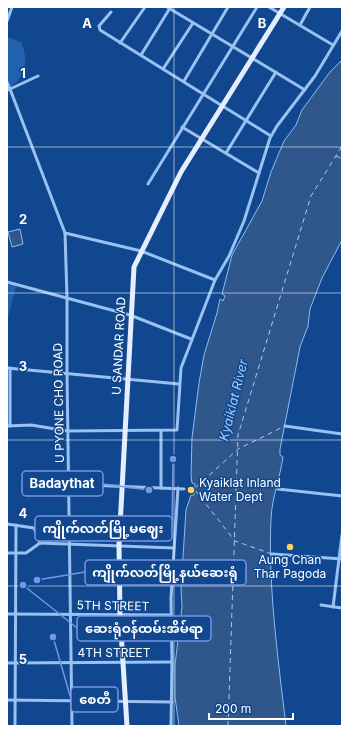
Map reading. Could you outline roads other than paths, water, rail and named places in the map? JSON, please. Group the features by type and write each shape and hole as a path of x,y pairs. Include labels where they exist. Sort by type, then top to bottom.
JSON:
{"main road":[{"name":"U SANDAR ROAD","path":"127,726 120,615 119,545 130,315 134,267 181,172 284,7"}],"street":[{"path":"7,21 12,7"},
{"path":"120,43 145,7"},
{"path":"184,81 213,35 228,7"},
{"path":"148,184 257,7"},
{"path":"268,7 334,45"},
{"path":"300,25 310,7"},
{"path":"141,55 168,8 305,90"},
{"path":"111,12 99,28 120,43 163,68 271,136"},
{"path":"163,68 193,23"},
{"path":"179,384 8,368 9,426 31,425 68,431 177,430 181,368 215,280 229,256 244,221 271,136 305,90 342,31"},
{"path":"226,153 276,72"},
{"path":"9,90 38,76"},
{"name":"U PYONE CHO ROAD","path":"7,82 64,233 67,298 67,373 71,543 72,726"},
{"path":"182,127 259,173"},
{"path":"64,233 141,251 215,280"},
{"path":"7,282 130,315 191,339"},
{"path":"285,426 342,434"},
{"path":"161,431 161,488"},
{"path":"41,483 184,489"},
{"path":"171,726 171,616 178,488"},
{"path":"278,489 342,496"},
{"path":"7,524 34,528 40,543"},
{"path":"15,726 16,525"},
{"path":"333,607 342,535"},
{"path":"7,553 28,552 40,543 174,548"},
{"path":"272,554 340,559"},
{"path":"321,605 342,608"},
{"name":"5TH STREET","path":"7,614 171,616"},
{"name":"4TH STREET","path":"7,663 123,661 172,662"},
{"path":"7,700 126,700 172,702"}],"water":[{"name":"Kyaiklat River","path":"342,60 342,240 322,278 310,309 308,326 300,347 280,449 280,455 283,457 274,495 271,519 270,545 272,597 286,726 179,726 175,697 175,665 182,607 181,588 186,510 191,495 194,495 195,484 192,483 191,476 192,438 204,355 220,299 223,301 225,296 222,294 232,255 262,201 271,172 284,141 296,125 302,110 330,72"},
{"path":"20,229 23,244 12,247 8,232"}],"place":[{"name":"ကျိုက်လတ်မြို့မဈေး","path":"173,459"},
{"name":"Badaythat","path":"149,490"},
{"name":"Kyaiklat Inland Water Dept","path":"191,490"},
{"name":"Aung Chan Thar Pagoda","path":"290,547"},
{"name":"ကျိုက်လတ်မြို့နယ်ဆေးရုံ","path":"37,580"},
{"name":"ဆေးရုံဝန်ထမ်းအိမ်ရာ","path":"23,585"},
{"name":"စေတီ","path":"53,637"}]}
